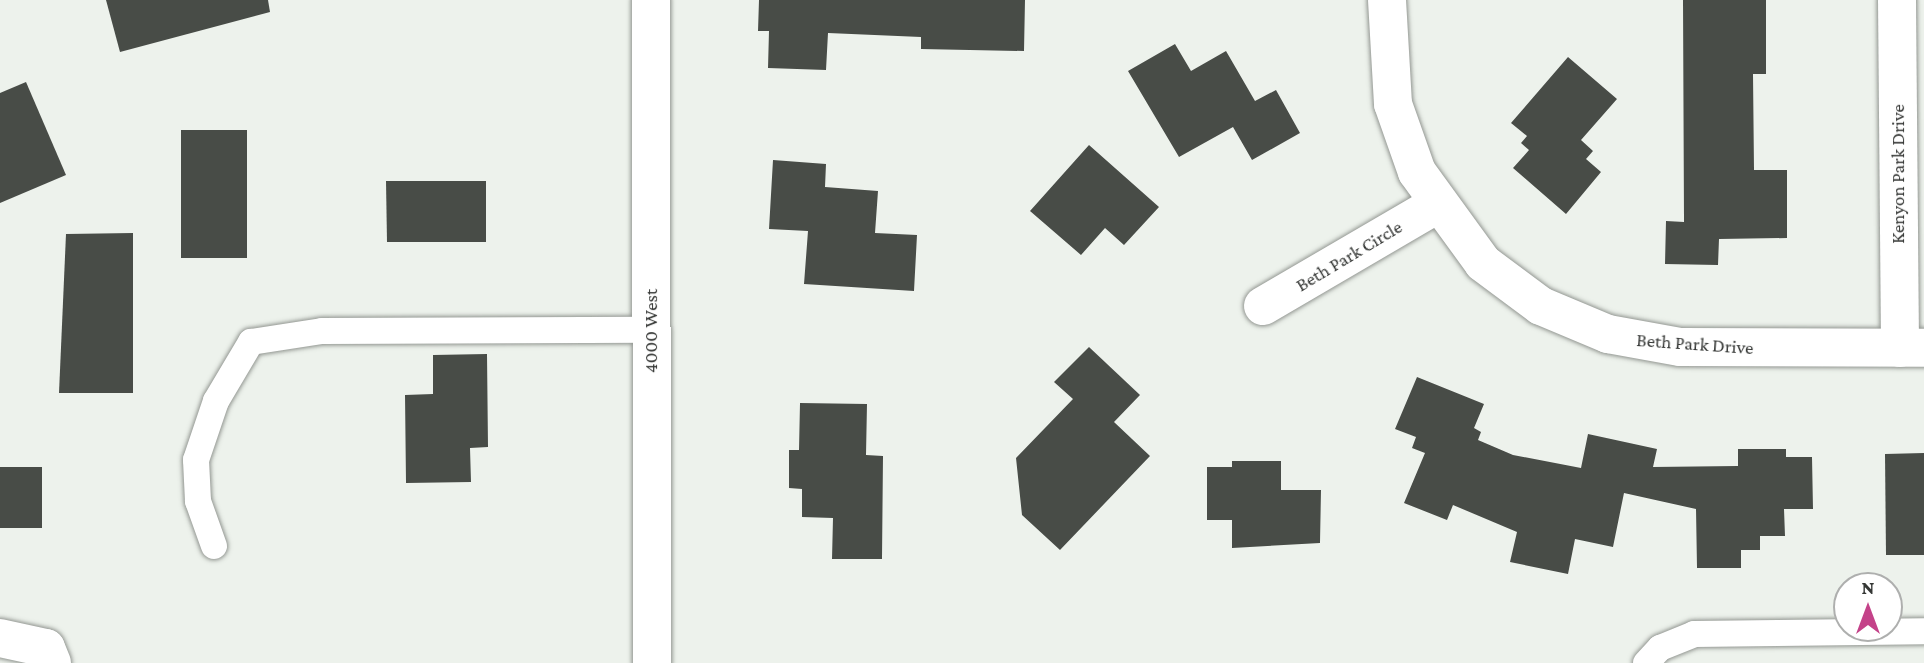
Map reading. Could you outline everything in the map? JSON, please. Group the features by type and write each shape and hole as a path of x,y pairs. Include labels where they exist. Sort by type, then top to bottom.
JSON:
{"street":[{"name":"4000 West","path":"651,0 652,663"},
{"name":"Beth Park Drive","path":"1387,0 1393,104 1436,205 1511,286 1608,334 1717,349 1912,348"},
{"name":"Kenyon Park Drive","path":"1897,0 1912,348"},
{"name":"Beth Park Circle","path":"1263,306 1436,205"},
{"path":"0,638 49,655"}],"lane":[{"path":"214,546 198,501 195,460 215,401 251,342 321,331 652,330"},
{"path":"1646,663 1667,644 1694,634 1924,632"}],"building":[{"path":"106,0 268,0 270,12 120,52"},
{"path":"759,0 1025,0 1024,51 921,49 921,37 828,33 826,70 768,68 769,31 758,31"},
{"path":"1683,0 1766,0 1766,74 1753,74 1754,170 1787,170 1787,238 1719,239 1718,265 1665,264 1666,221 1684,222"},
{"path":"1175,44 1191,71 1226,51 1255,101 1276,90 1300,133 1252,160 1233,127 1179,157 1128,71"},
{"path":"1568,57 1617,99 1581,140 1593,151 1586,159 1601,172 1566,214 1513,168 1529,150 1521,143 1527,136 1511,123"},
{"path":"26,82 66,175 0,203 0,93"},
{"path":"181,130 247,130 247,258 181,258"},
{"path":"1089,145 1159,207 1124,245 1105,228 1081,255 1030,211"},
{"path":"773,160 826,164 825,187 878,191 875,233 917,235 914,291 804,284 808,231 769,229"},
{"path":"386,181 486,181 486,242 387,242"},
{"path":"133,233 133,393 59,393 66,234"},
{"path":"1089,347 1140,395 1114,422 1150,456 1060,550 1022,515 1016,458 1073,399 1054,382"},
{"path":"487,354 488,447 470,448 471,482 406,483 405,395 433,394 433,355"},
{"path":"1417,377 1484,404 1474,428 1481,432 1478,440 1513,455 1581,468 1588,434 1657,449 1653,467 1738,466 1738,449 1786,449 1786,457 1812,457 1813,509 1784,509 1785,536 1760,536 1760,550 1741,550 1741,568 1697,568 1696,509 1624,493 1613,547 1575,539 1568,574 1510,562 1517,532 1453,505 1447,520 1404,503 1425,453 1412,448 1416,437 1395,429"},
{"path":"800,403 867,404 866,455 883,456 882,559 832,559 833,518 802,517 802,489 789,488 789,450 799,450"},
{"path":"1924,453 1924,555 1886,555 1885,454"},
{"path":"1232,461 1281,461 1281,490 1321,490 1320,543 1232,548 1232,520 1207,520 1207,467 1232,467"},
{"path":"0,467 42,467 42,528 0,528"}]}
